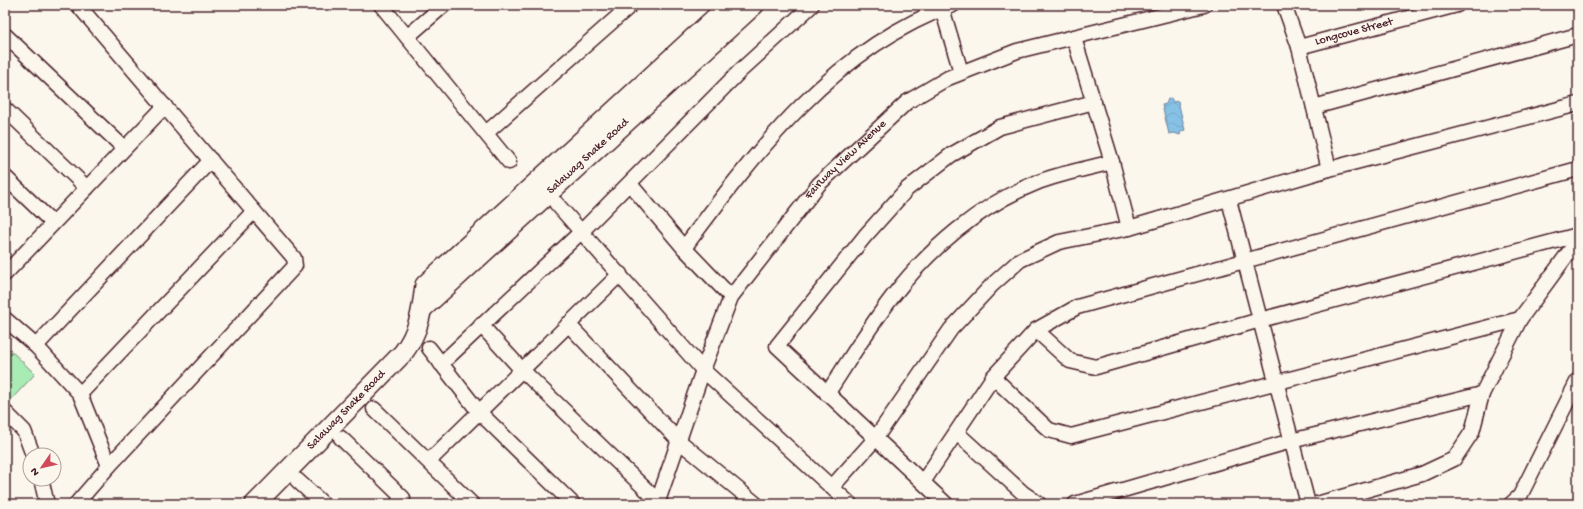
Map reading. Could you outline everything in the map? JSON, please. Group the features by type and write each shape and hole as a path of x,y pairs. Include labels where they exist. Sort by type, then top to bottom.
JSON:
{"main road":[{"name":"Salawag Snake Road","path":"256,504 403,353 413,339 423,308 425,285 729,5"},
{"name":"Salawag Snake Road","path":"423,308 754,5"}],"street":[{"path":"76,504 109,466 295,266 294,258 78,5"},
{"path":"381,5 509,162"},
{"path":"407,37 444,5"},
{"path":"486,134 631,5"},
{"path":"441,364 582,232 740,71 812,5"},
{"name":"Fairway View Avenue","path":"659,503 703,370 731,297 819,184 907,102 961,72 1017,51 1204,5"},
{"path":"1284,5 1299,47 1329,169"},
{"name":"Longcove Street","path":"1299,47 1457,5"},
{"path":"684,248 762,147 825,82 876,42 923,16 946,6 961,72"},
{"path":"5,35 124,148"},
{"path":"1314,108 1578,35"},
{"path":"1074,38 1112,162 1129,228"},
{"path":"946,504 924,482 826,394 777,346 865,236 907,189 951,155 1000,127 1094,102"},
{"path":"832,487 875,439 951,329 992,285 1020,260 1059,242 1129,228 1329,169 1578,104"},
{"path":"6,270 87,188 164,106"},
{"path":"5,109 87,188"},
{"path":"36,346 211,160"},
{"path":"826,394 893,296 933,252 969,221 998,201 1037,183 1112,162"},
{"path":"924,482 993,377 1036,330 1077,307 1578,169"},
{"path":"5,177 53,223"},
{"path":"630,184 684,248 731,297"},
{"path":"1228,200 1308,504"},
{"path":"556,203 703,370 850,504"},
{"path":"80,394 254,211"},
{"path":"1036,330 1070,361 1096,367 1260,320 1578,235"},
{"path":"1317,504 1422,474 1454,459 1472,432 1482,394 1520,319 1578,240"},
{"path":"429,462 620,274"},
{"path":"5,319 36,346 80,394 109,466"},
{"path":"993,377 1049,430 1070,436 1520,319"},
{"path":"568,324 679,442 756,504"},
{"path":"482,325 522,370 659,503"},
{"path":"429,348 479,412 572,504"},
{"path":"1511,504 1520,496 1578,380"},
{"path":"1075,504 1291,441 1482,394"},
{"path":"374,409 472,504"},
{"path":"5,412 24,431 30,447"},
{"path":"957,433 1023,493 1039,504"},
{"path":"341,438 400,501"},
{"path":"297,480 323,504"},
{"path":"43,487 47,504"}],"green space":[{"path":"5,345 35,374 7,404 5,402"}],"water":[{"path":"1171,98 1173,102 1178,101 1185,130 1181,131 1180,135 1174,133 1169,134 1162,105 1166,104 1168,99"}]}
